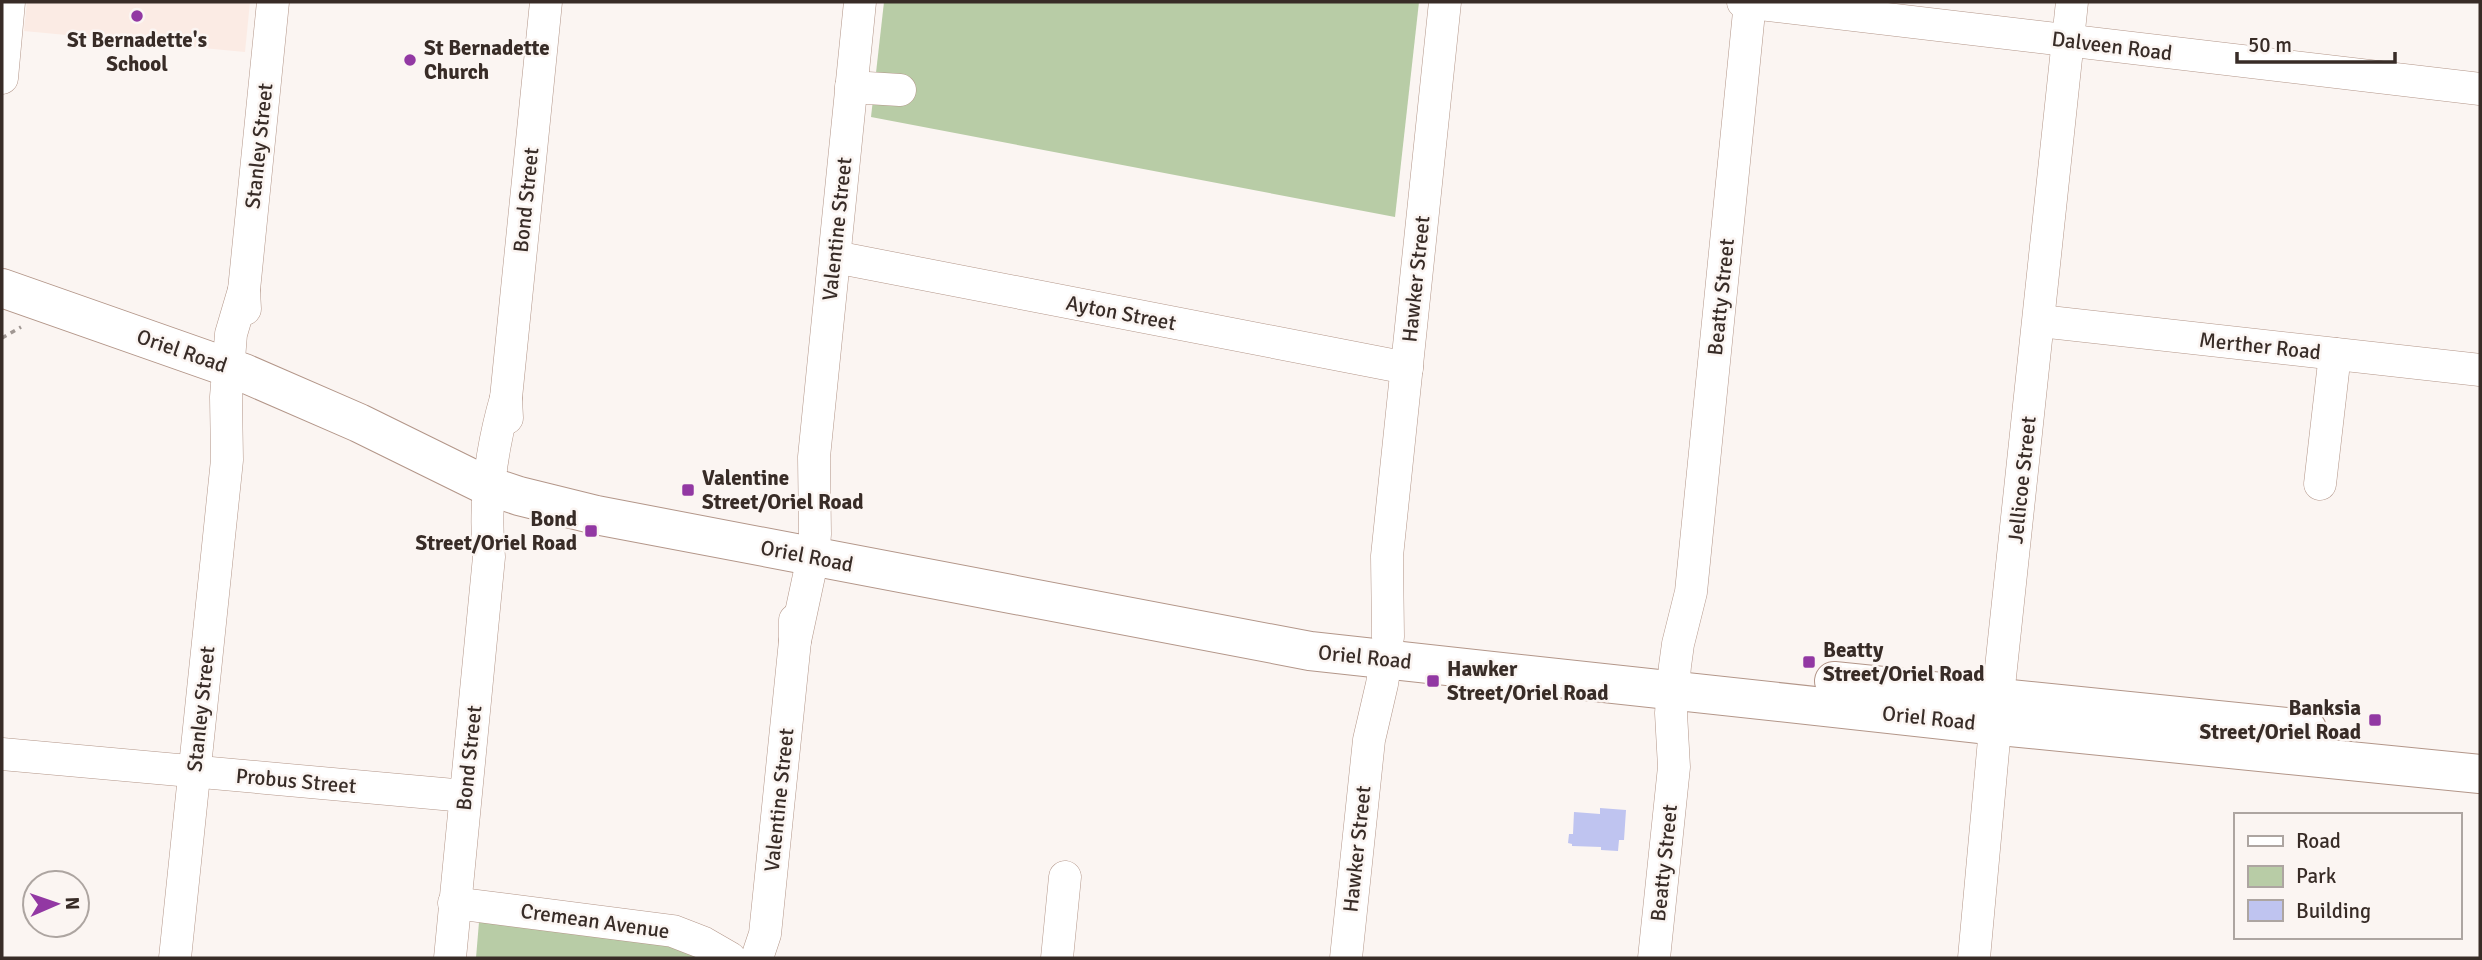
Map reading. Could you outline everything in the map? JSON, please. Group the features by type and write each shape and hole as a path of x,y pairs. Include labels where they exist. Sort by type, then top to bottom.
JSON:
{"main road":[{"name":"Oriel Road","path":"2,288 236,370 359,423 498,478 591,491 805,543 1230,614 1378,647 1997,711 2480,774"},
{"name":"Oriel Road","path":"1997,711 2480,746"}],"street":[{"path":"2,78 9,2"},
{"name":"Stanley Street","path":"175,958 227,460 240,403 236,370 273,2"},
{"name":"Bond Street","path":"450,958 489,557 486,526 498,478 494,442 506,398 546,2"},
{"name":"Valentine Street","path":"757,958 765,934 805,543 799,508 814,457 860,2"},
{"name":"Hawker Street","path":"1346,958 1369,740 1366,683 1378,647 1372,613 1387,556 1445,2"},
{"name":"Dalveen Road","path":"1743,2 2480,89"},
{"name":"Beatty Street","path":"1654,958 1683,679 1678,644 1691,592 1750,2"},
{"name":"Jellicoe Street","path":"1974,958 1997,711 2073,2"},
{"path":"851,87 900,90"},
{"name":"Ayton Street","path":"835,257 1407,369"},
{"name":"Merther Road","path":"2040,321 2480,370"},
{"path":"2320,484 2335,354"},
{"name":"Probus Street","path":"2,754 465,796"},
{"path":"1057,958 1065,877"},
{"name":"Cremean Avenue","path":"454,903 663,929 690,936 730,958"}],"path":[{"path":"2,338 23,326"}],"shaded area":[{"name":"St Bernadette's School","path":"27,2 250,2 245,52 24,31"}],"green space":[{"path":"884,2 1419,2 1395,217 871,117"},
{"path":"479,922 671,939 706,958 476,958"}],"building":[{"path":"1600,808 1626,810 1624,840 1619,840 1618,851 1601,850 1601,847 1572,846 1568,843 1569,834 1573,834 1574,812 1600,814"}],"place":[{"name":"St Bernadette's School","path":"137,16"},
{"name":"St Bernadette Church","path":"410,60"},
{"name":"Valentine Street/Oriel Road","path":"688,490"},
{"name":"Bond Street/Oriel Road","path":"591,531"},
{"name":"Beatty Street/Oriel Road","path":"1809,662"},
{"name":"Hawker Street/Oriel Road","path":"1433,681"},
{"name":"Banksia Street/Oriel Road","path":"2375,720"}]}
